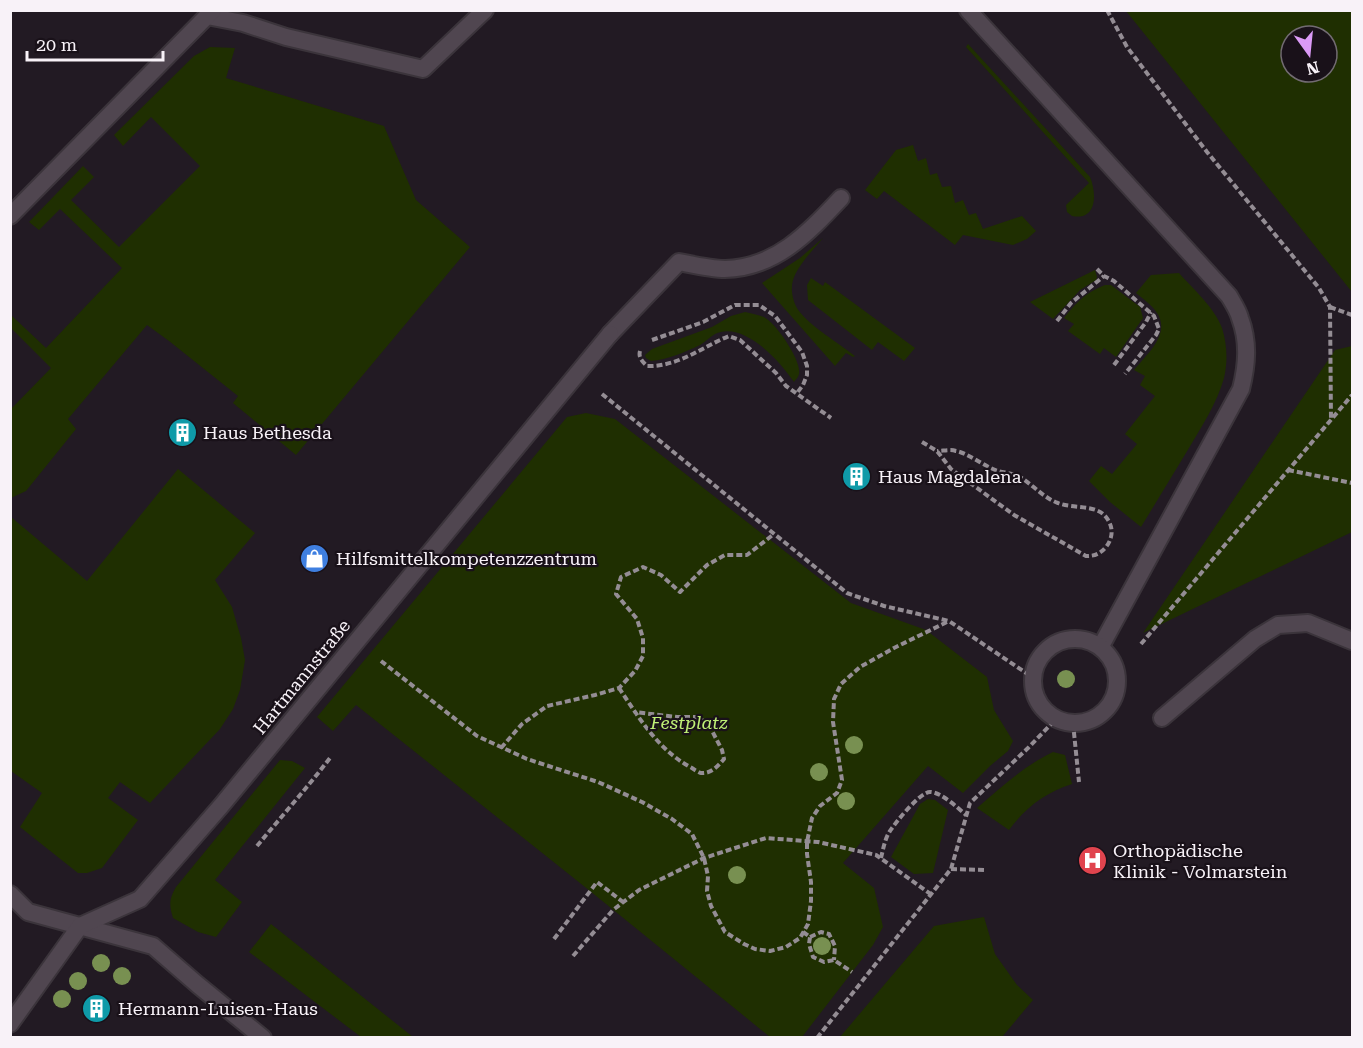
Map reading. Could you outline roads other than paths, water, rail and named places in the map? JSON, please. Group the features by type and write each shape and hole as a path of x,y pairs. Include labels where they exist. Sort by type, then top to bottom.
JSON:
{"street":[{"path":"10,216 210,13 286,37 423,69 485,10"},
{"path":"968,10 1229,296 1240,318 1246,340 1247,367 1241,389 1101,646"},
{"name":"Hartmannstraße","path":"80,926 140,899 221,806 610,334 679,262 724,269 754,265 783,251 809,231 841,198"},
{"path":"1162,718 1255,639 1278,625 1308,623 1353,640"},
{"path":"1066,638 1084,638 1101,646 1112,660 1117,674 1117,689 1112,704 1101,715 1088,722 1073,723 1056,719 1043,709 1034,694 1032,677 1038,659 1049,646 1066,638"},
{"path":"10,894 28,912 153,946 263,1038"},
{"path":"10,1024 80,926"}],"place":[{"name":"Haus Bethesda","path":"182,433"},
{"name":"Haus Magdalena","path":"857,477"},
{"name":"Hilfsmittelkompetenzzentrum","path":"315,559"},
{"name":"Orthopädische Klinik - Volmarstein","path":"1092,861"},
{"name":"Hermann-Luisen-Haus","path":"97,1009"}],"park label":[{"name":"Festplatz","path":"689,723"}]}
